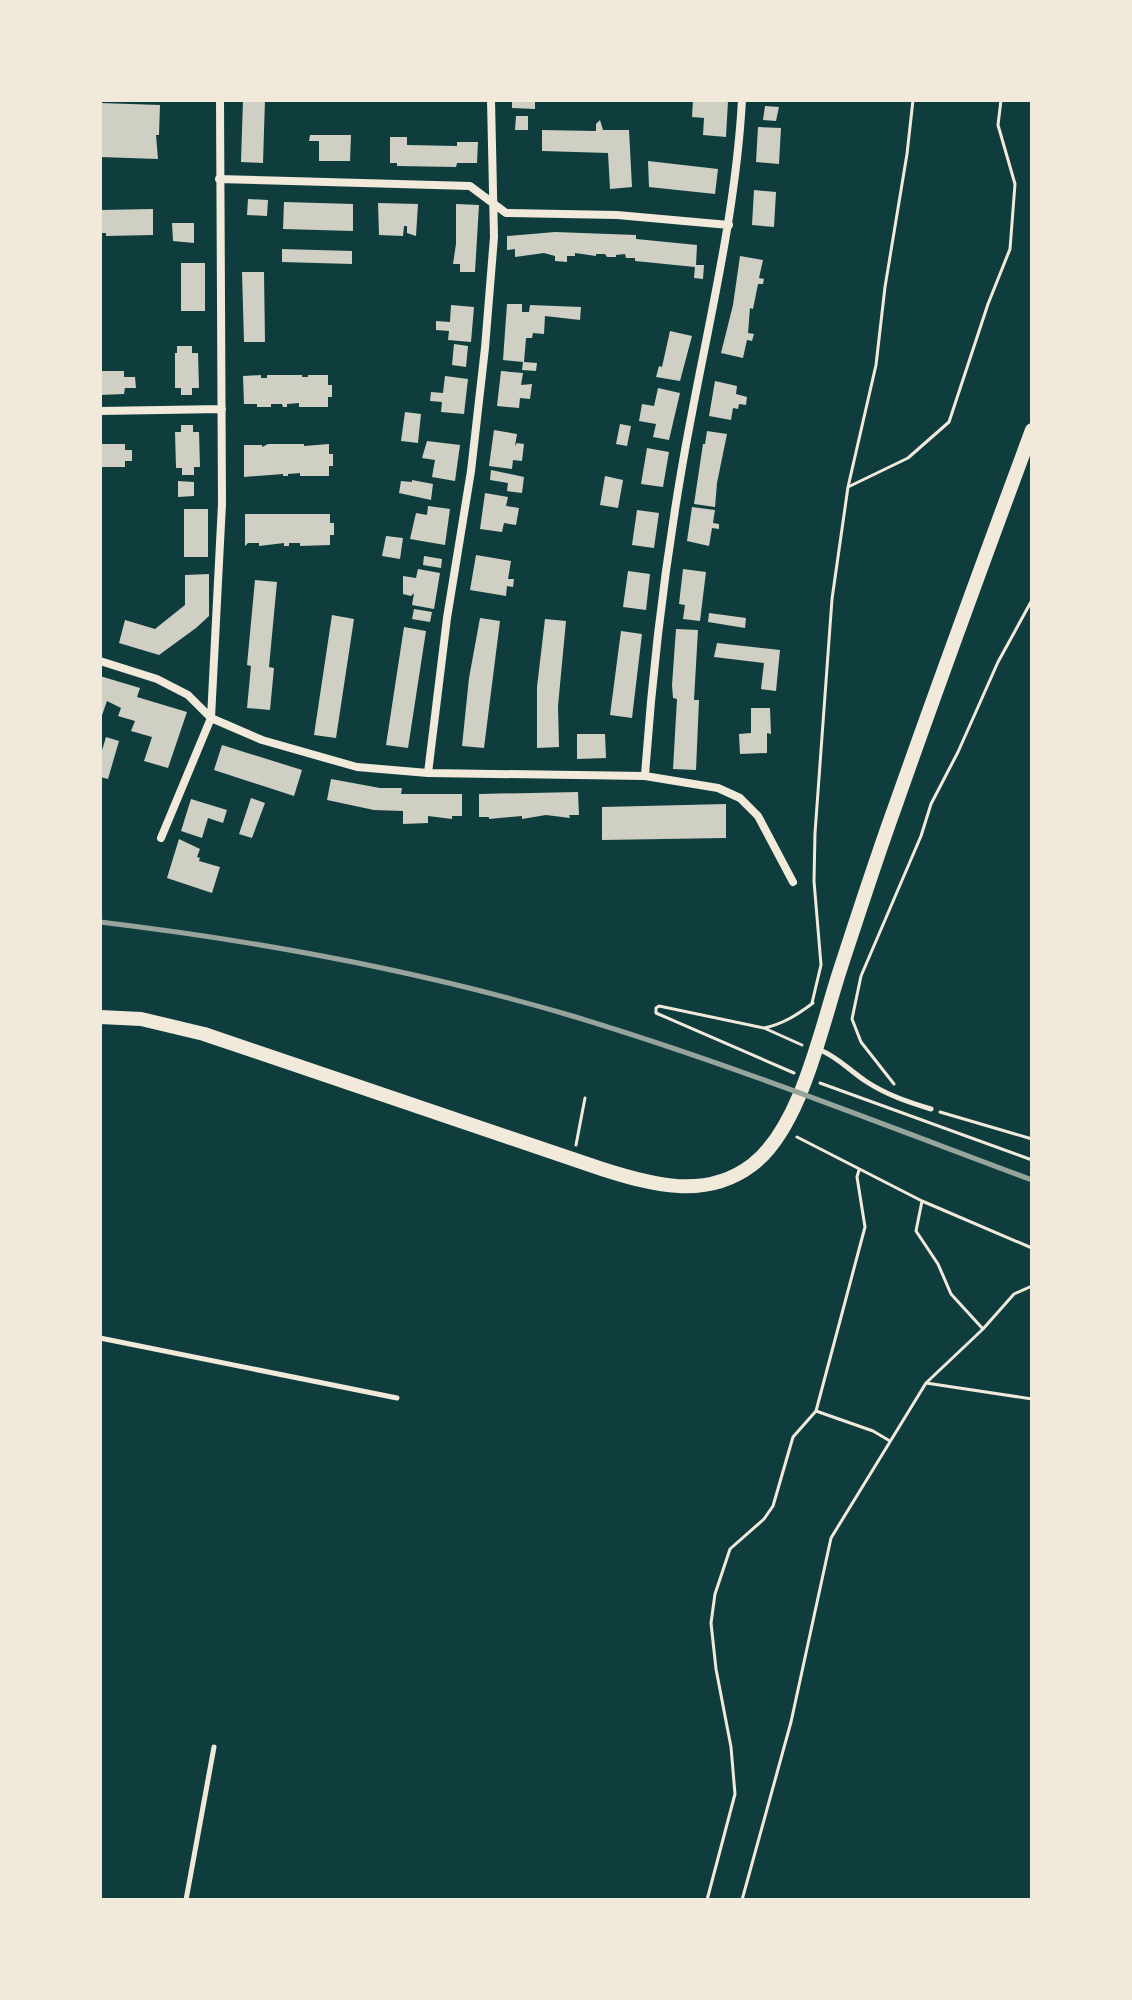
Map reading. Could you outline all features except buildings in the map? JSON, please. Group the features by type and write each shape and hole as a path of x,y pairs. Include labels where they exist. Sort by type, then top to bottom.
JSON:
{"main road":[{"path":"100,1017 141,1019 204,1034 602,1169 671,1187 703,1186 736,1175 764,1155 782,1130 800,1092 809,1046 1032,430"}],"street":[{"path":"161,838 211,718 222,504 220,100"},
{"path":"428,773 447,618 471,471 485,348 494,237 491,100"},
{"path":"645,776 652,679 676,501 729,225 742,100"},
{"path":"219,179 470,186 506,213 617,215 729,225"},
{"path":"100,411 222,409"},
{"path":"100,661 157,679 188,695 211,718 262,740 357,767 428,773 645,776 718,788 740,798 758,816 793,882"}],"lane":[{"path":"809,1046 836,1056 853,1073 897,1098 931,1109"},
{"path":"100,1338 397,1398"},
{"path":"186,1900 214,1747"}],"path":[{"path":"809,1017 821,965 814,881 822,717 832,599 848,487 876,365 913,100"},
{"path":"848,487 908,458 949,422 988,304 1010,249 1015,184 998,125 1001,100"},
{"path":"897,1098 893,1082 861,1042 852,1019 861,976 936,794 998,662 1032,600"},
{"path":"764,1028 797,1015 813,1003"},
{"path":"797,1059 793,1074 656,1013 656,1008 659,1006 764,1028 809,1046"},
{"path":"810,1079 1032,1160"},
{"path":"585,1098 576,1147 586,1150"},
{"path":"931,1109 1032,1139"},
{"path":"782,1130 922,1201 1032,1248"},
{"path":"707,1900 735,1794 731,1747 711,1623 715,1594 730,1549 764,1519 773,1506 793,1437 816,1411 865,1227 857,1177 859,1170"},
{"path":"922,1201 916,1231 938,1264 951,1294 983,1329"},
{"path":"742,1900 791,1722 831,1538 926,1383 983,1329 1014,1294 1032,1286"},
{"path":"926,1383 1032,1399"},
{"path":"816,1411 873,1431 891,1441"}],"railway":[{"path":"100,922 219,938 337,959 454,984 569,1015 802,1094 1032,1180"}]}
